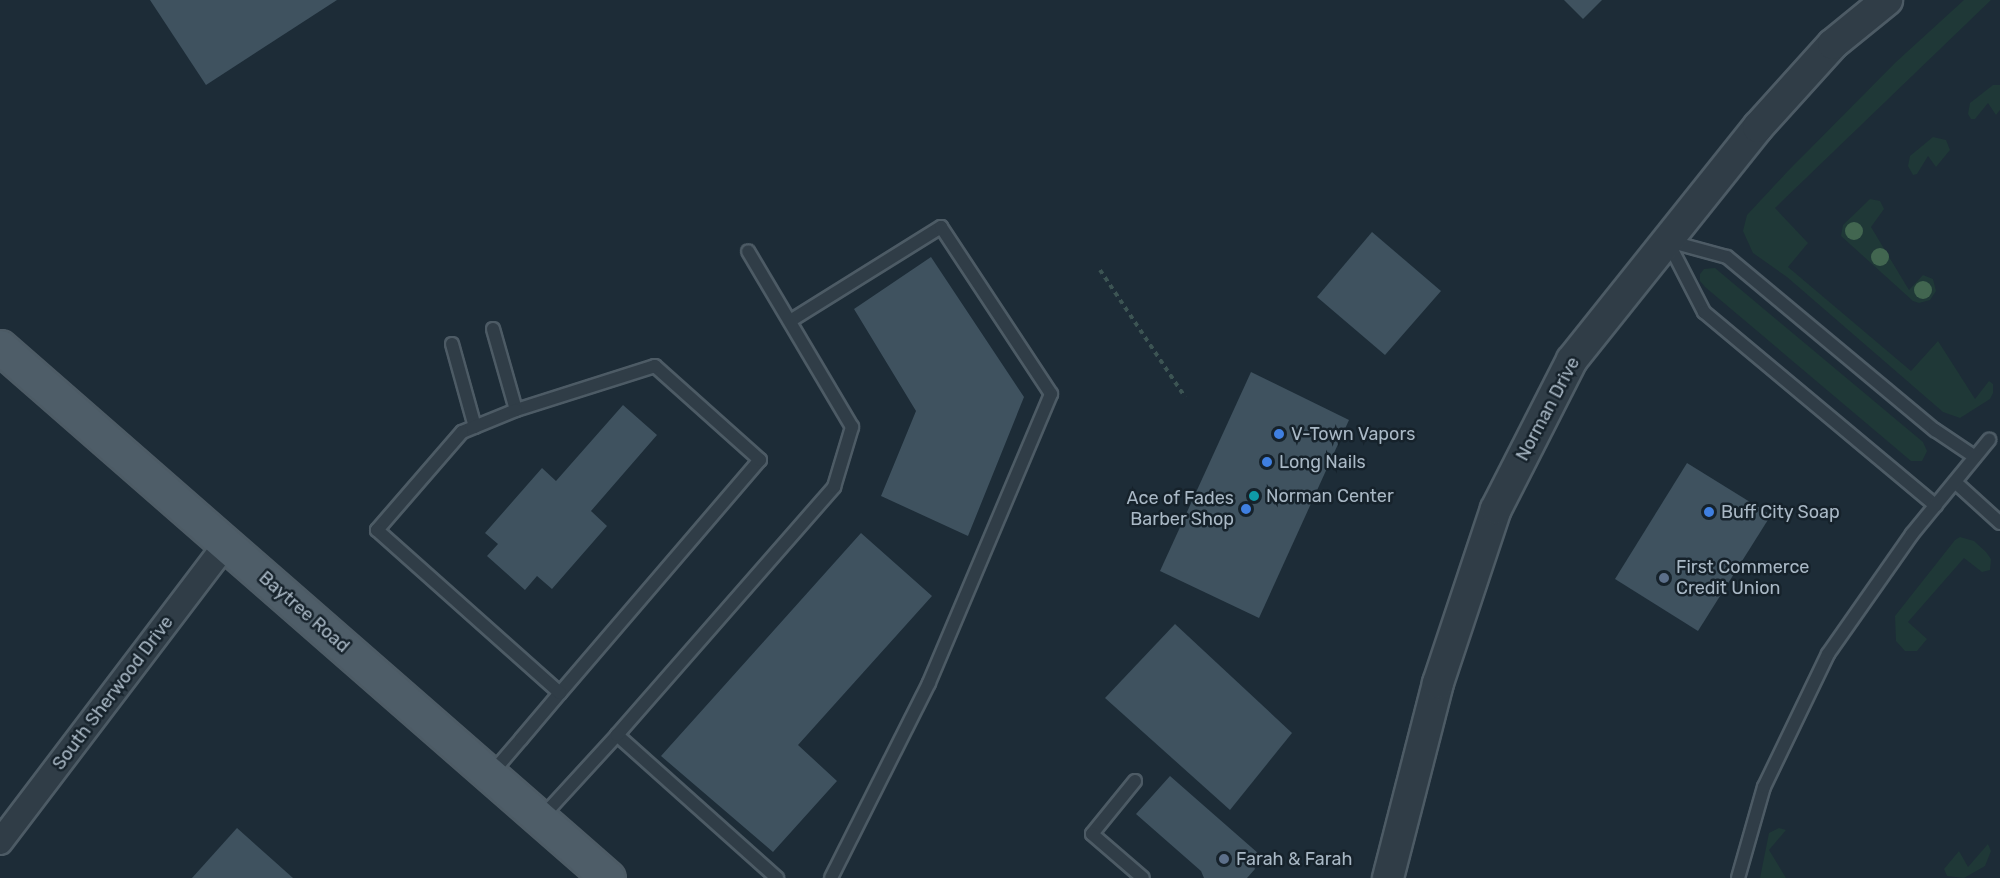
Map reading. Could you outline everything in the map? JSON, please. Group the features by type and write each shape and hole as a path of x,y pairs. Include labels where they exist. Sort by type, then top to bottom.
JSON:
{"main road":[{"name":"Baytree Road","path":"0,347 608,878"}],"street":[{"name":"Norman Drive","path":"1388,878 1438,683 1496,509 1572,360 1758,127 1833,44 1887,0"},
{"name":"South Sherwood Drive","path":"0,842 226,544"}],"lane":[{"path":"790,321 941,227 1051,394 929,683 831,878"},
{"path":"1667,241 1727,257 1935,430 1976,457"},
{"path":"1667,241 1704,312 1936,506"},
{"path":"540,818 617,735 834,487 852,427 748,251"},
{"path":"493,329 516,410"},
{"path":"452,344 475,427"},
{"path":"490,775 760,460 655,366 516,410 462,432 377,530 560,693"},
{"path":"1738,878 1764,787 1828,654 1912,534 1989,440"},
{"path":"1955,482 2000,522"},
{"path":"617,735 777,878"},
{"path":"1135,780 1092,834 1143,878"}],"path":[{"path":"1100,270 1185,397"}],"green space":[{"path":"1964,0 1991,0 1775,208 1808,243 1788,267 1911,371 1938,341 1975,399 1989,381 1993,384 1990,399 1960,418 1943,412 1787,277 1753,253 1743,231 1747,215 1787,172 1896,62"},
{"path":"1993,85 2000,85 2000,110 1996,115 1988,103 1975,119 1971,119 1968,114 1970,103"},
{"path":"1933,137 1946,140 1950,150 1936,167 1928,156 1917,174 1913,175 1908,166 1910,156"},
{"path":"1870,199 1880,201 1884,209 1871,227 1909,290 1923,275 1933,279 1936,291 1930,300 1919,303 1913,301 1841,236 1843,225"},
{"path":"1715,268 1923,442 1927,451 1922,461 1911,461 1705,287 1700,281 1700,274 1704,269"},
{"path":"1960,537 1974,541 1986,552 1991,559 1990,570 1982,572 1964,558 1908,622 1927,639 1917,651 1905,651 1896,641 1895,616 1955,540"},
{"path":"1779,828 1786,830 1769,850 1786,878 1760,878 1769,833"},
{"path":"1988,844 1991,851 1985,866 1964,878 1947,876 1944,869 1959,851 1968,867"}],"building":[{"path":"150,0 337,0 206,85"},
{"path":"1564,0 1602,0 1583,19"},
{"path":"1372,232 1441,291 1385,355 1317,297"},
{"path":"931,257 1024,397 968,536 881,496 916,411 854,309"},
{"name":"Norman Center","path":"1251,372 1349,420 1259,618 1160,571"},
{"path":"623,405 657,435 591,511 607,526 552,589 537,576 525,590 487,556 498,544 485,533 542,468 556,481"},
{"path":"1687,463 1771,515 1698,631 1615,579"},
{"path":"861,533 932,596 798,745 837,781 773,852 661,756"},
{"path":"1175,624 1292,733 1230,810 1105,698"},
{"path":"1170,776 1259,854 1252,861 1255,869 1247,878 1204,878 1201,871 1136,814"},
{"path":"237,828 293,878 192,878"}],"place":[{"name":"V-Town Vapors","path":"1279,434"},
{"name":"Long Nails","path":"1267,462"},
{"name":"Norman Center","path":"1254,496"},
{"name":"Ace of Fades Barber Shop","path":"1246,509"},
{"name":"Buff City Soap","path":"1709,512"},
{"name":"First Commerce Credit Union","path":"1664,578"},
{"name":"Farah & Farah","path":"1224,859"}]}
